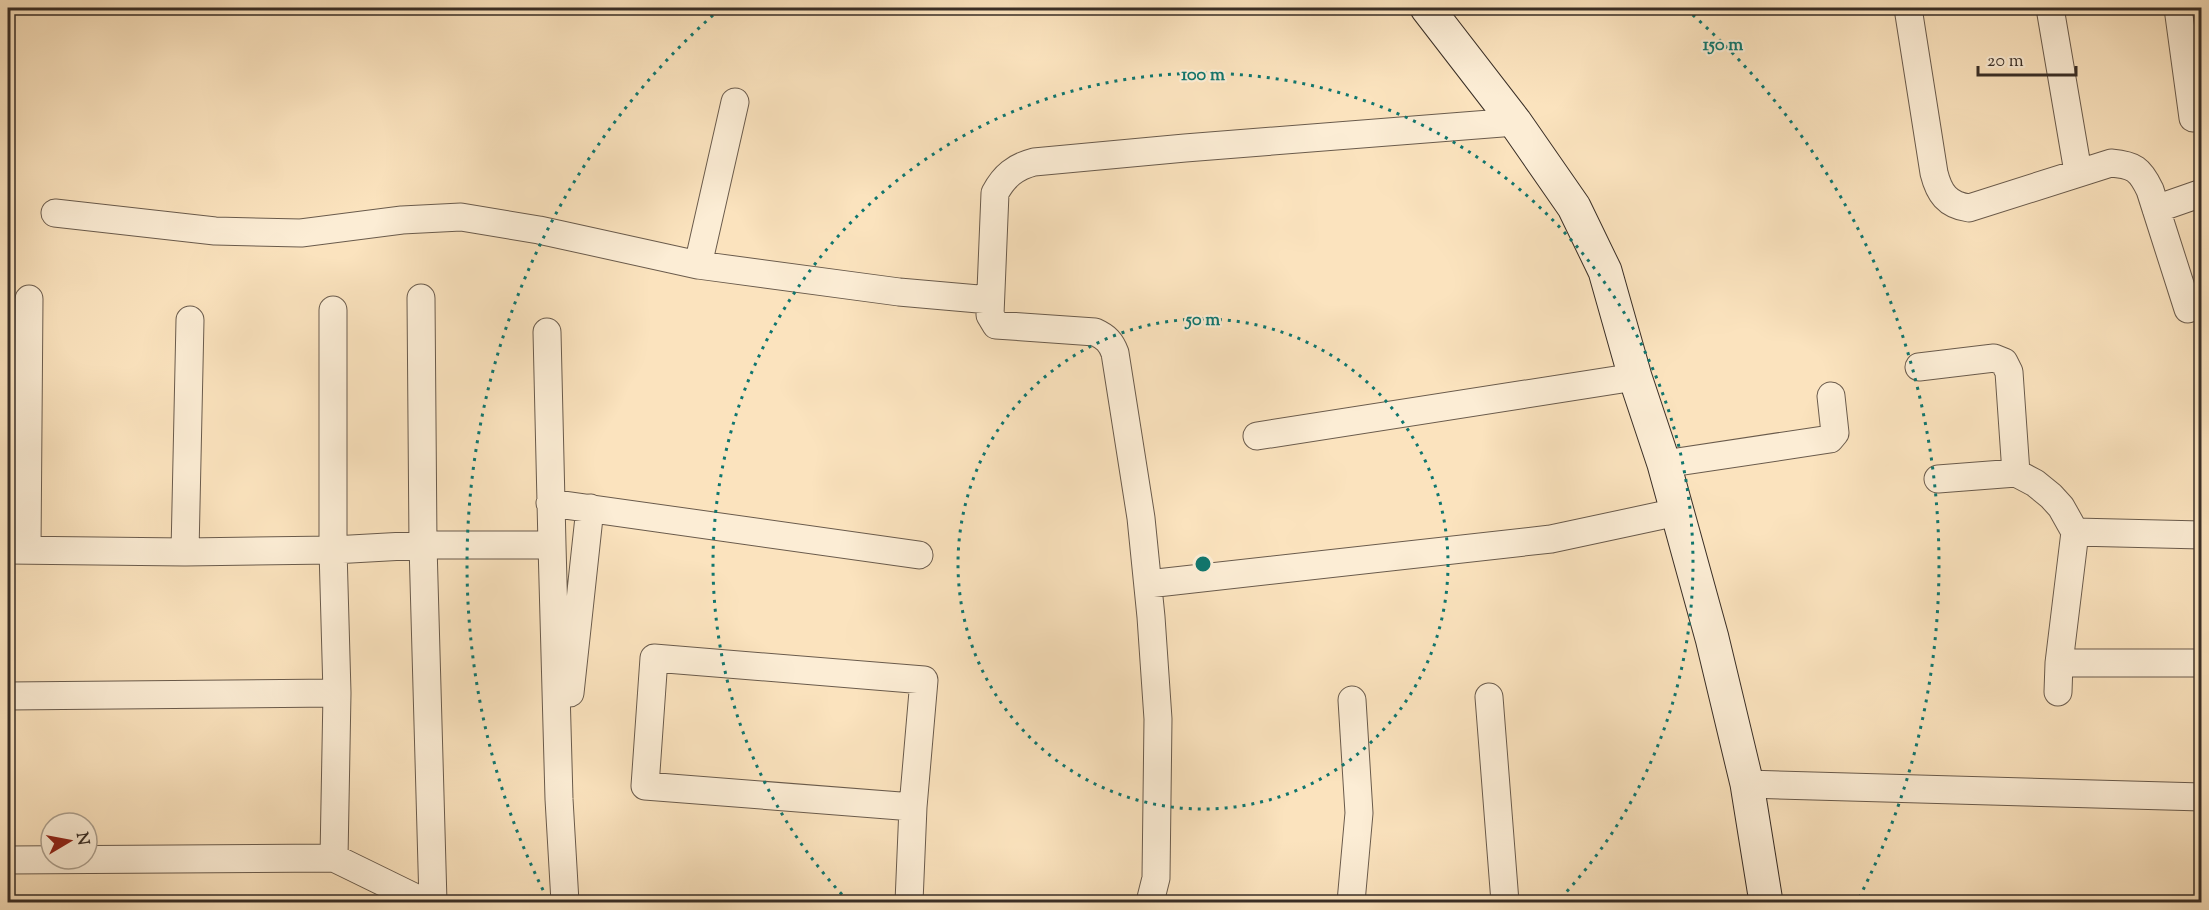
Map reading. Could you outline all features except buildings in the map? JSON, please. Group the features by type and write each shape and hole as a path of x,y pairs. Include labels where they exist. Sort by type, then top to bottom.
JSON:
{"street":[{"path":"1427,8 1515,122 1574,207 1605,271 1635,377 1664,464 1712,638 1747,783 1766,903"},
{"path":"1908,8 1934,173 1938,188 1946,197 1956,206 1969,208 2111,163 2129,165 2143,175 2188,309"},
{"path":"2050,8 2078,172"},
{"path":"2178,8 2193,118"},
{"path":"698,265 735,102"},
{"path":"1150,903 1156,878 1158,719 1141,518 1117,364 1111,343 1103,335 996,325 990,315 995,193 1001,181 1021,165 1185,148 1515,122"},
{"path":"2156,209 2202,193"},
{"path":"55,213 216,231 301,233 402,220 461,217 539,230 698,265 899,292 990,300"},
{"path":"421,298 423,545 433,903"},
{"path":"29,300 17,550 184,552 423,545 552,545"},
{"path":"333,310 333,549 337,693 334,858"},
{"path":"184,552 190,320"},
{"path":"547,332 559,799 565,903"},
{"path":"1919,367 1994,358 2004,362 2009,372 2016,473"},
{"path":"1257,436 1635,377"},
{"path":"1664,464 1830,439 1835,433 1831,396"},
{"path":"1938,479 2016,473 2035,483 2061,507 2075,532 2059,663 2058,692"},
{"path":"550,503 919,555"},
{"path":"559,799 590,508"},
{"path":"1148,584 1551,539 1677,512"},
{"path":"2075,532 2202,535"},
{"path":"909,903 913,807 924,680 654,658 645,786 913,807"},
{"path":"2059,663 2202,663"},
{"path":"8,696 337,693"},
{"path":"1488,697 1505,903"},
{"path":"1351,903 1359,813 1352,700"},
{"path":"1747,783 2202,797"},
{"path":"8,860 334,858 424,903"}]}
